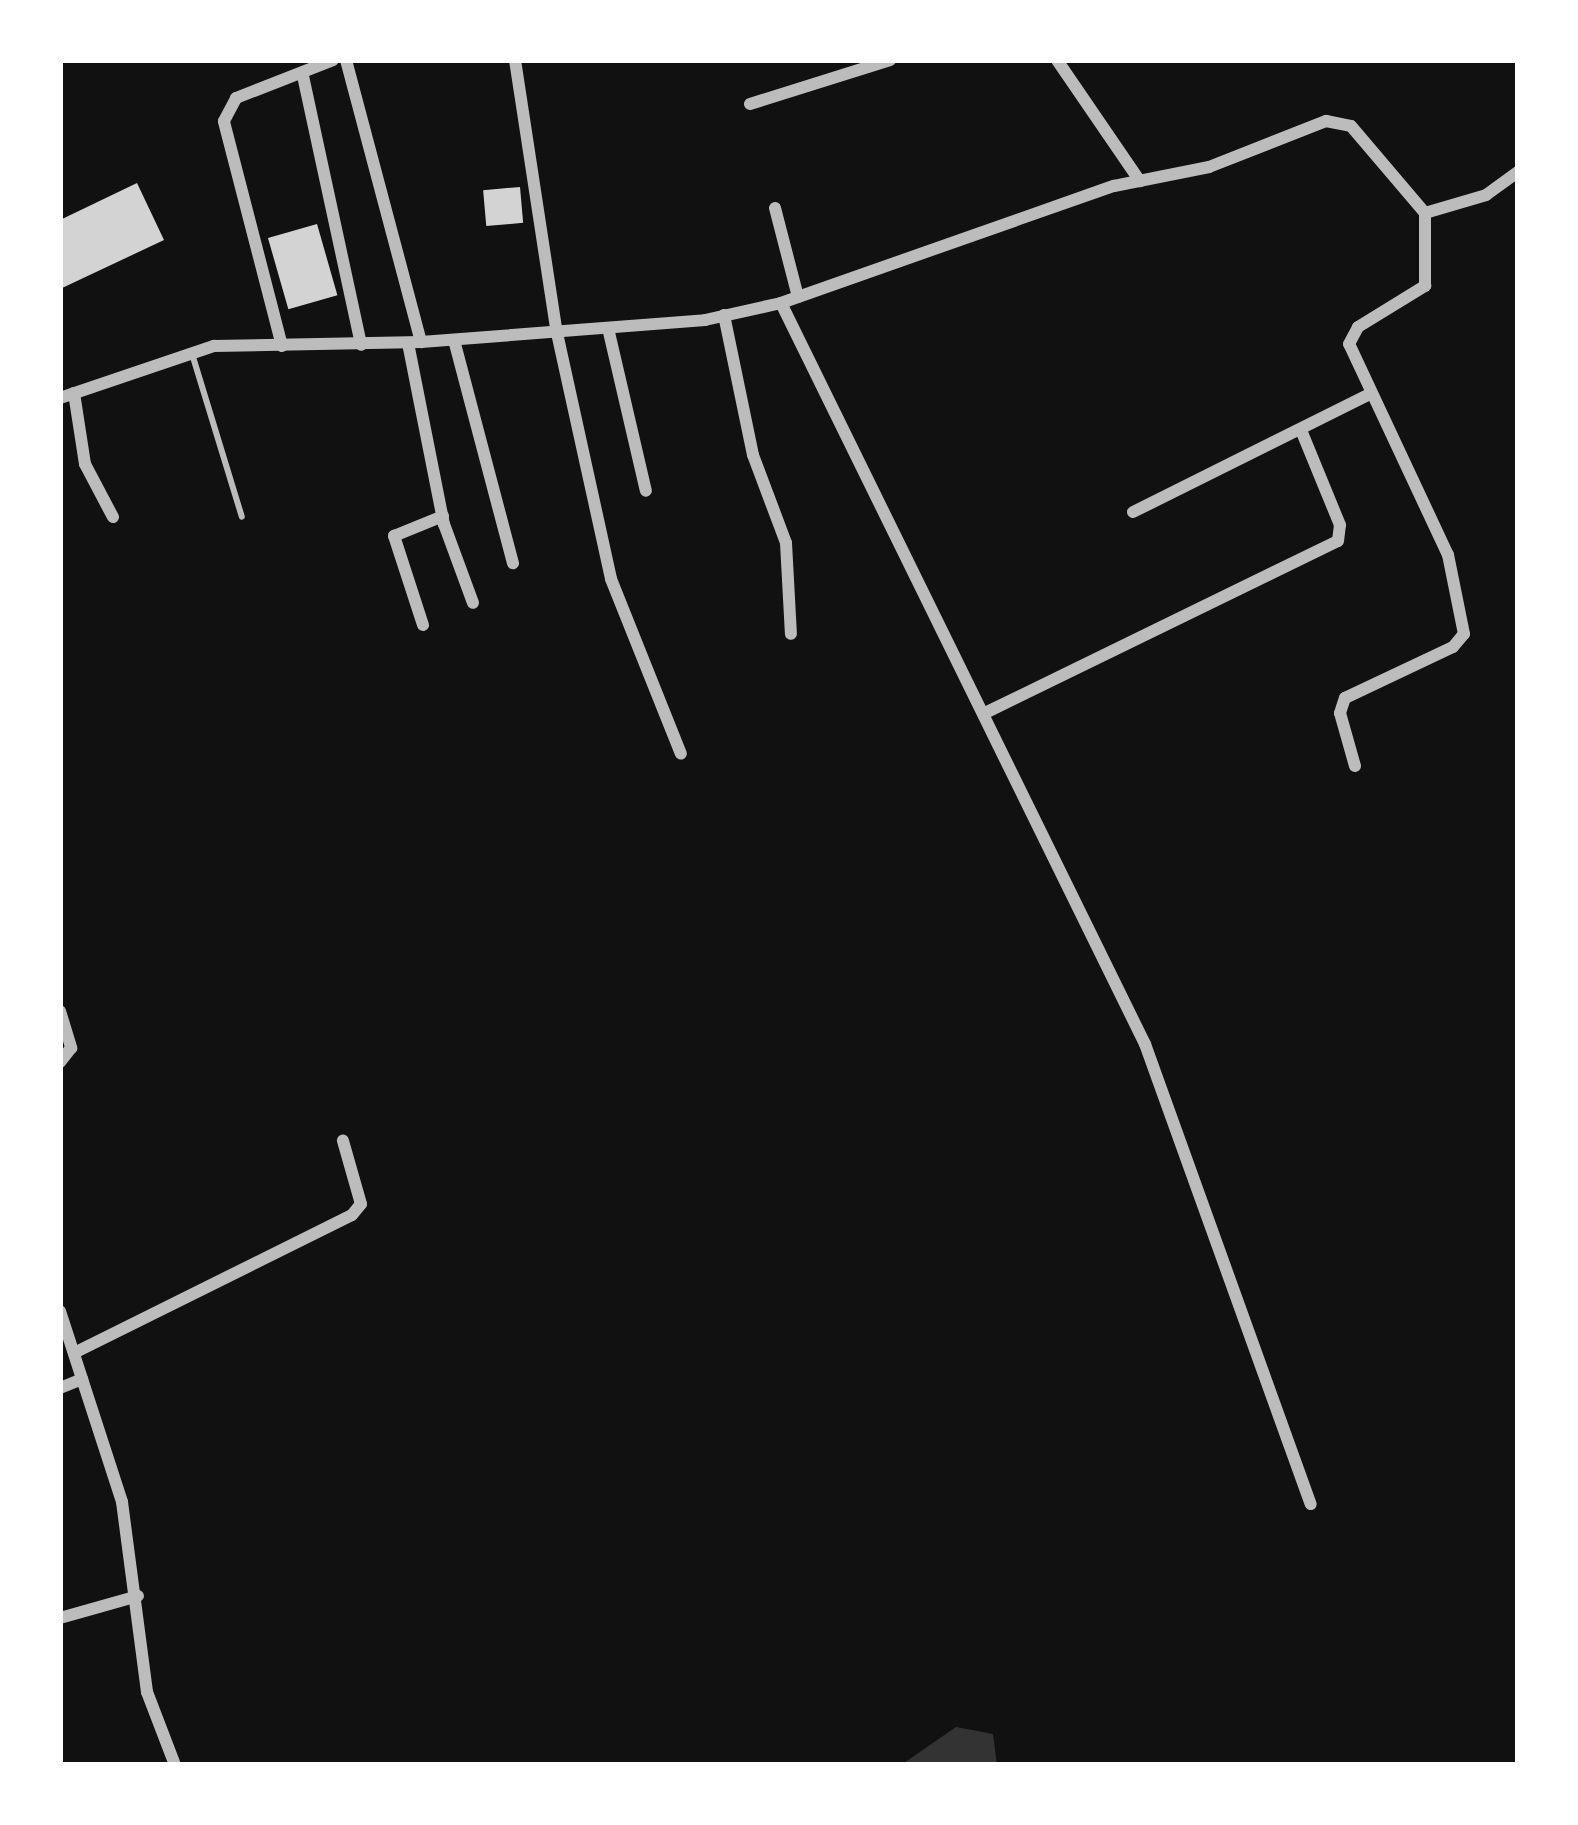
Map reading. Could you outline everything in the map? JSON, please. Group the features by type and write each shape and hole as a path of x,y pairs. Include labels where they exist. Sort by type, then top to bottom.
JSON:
{"street":[{"path":"282,346 224,121 236,98 303,76 333,60"},
{"path":"346,60 414,343 443,516 473,602"},
{"path":"515,60 557,333 611,579 681,754"},
{"path":"750,104 890,60"},
{"path":"1058,60 1140,181"},
{"path":"303,76 361,345"},
{"path":"60,398 192,353 557,333 724,315 781,303 1140,181 1209,167 1340,120 1425,213 1425,286 1349,338 1370,394 1448,555 1464,634 1453,647 1345,698 1340,713 1355,766"},
{"path":"1425,213 1486,195 1518,172"},
{"path":"775,208 798,297"},
{"path":"781,303 987,712 1177,1118 1311,1504"},
{"path":"724,315 753,455 786,543 791,634"},
{"path":"608,328 646,491"},
{"path":"454,340 514,563"},
{"path":"74,393 85,464 112,517"},
{"path":"1132,512 1370,394"},
{"path":"987,712 1338,542 1340,525 1301,430"},
{"path":"423,626 394,536 443,516"},
{"path":"60,1011 71,1048 60,1062"},
{"path":"74,1353 352,1215 361,1204 343,1141"},
{"path":"60,1311 122,1502 147,1691 175,1765"},
{"path":"60,1388 82,1378"},
{"path":"60,1618 138,1596"}],"lane":[{"path":"192,353 242,517"}],"shaded area":[{"path":"956,1727 993,1734 997,1765 901,1765"}],"building":[{"path":"137,183 164,240 60,289 60,220"},
{"path":"520,187 523,223 486,226 483,190"},
{"path":"317,224 337,295 288,309 268,238"}]}
